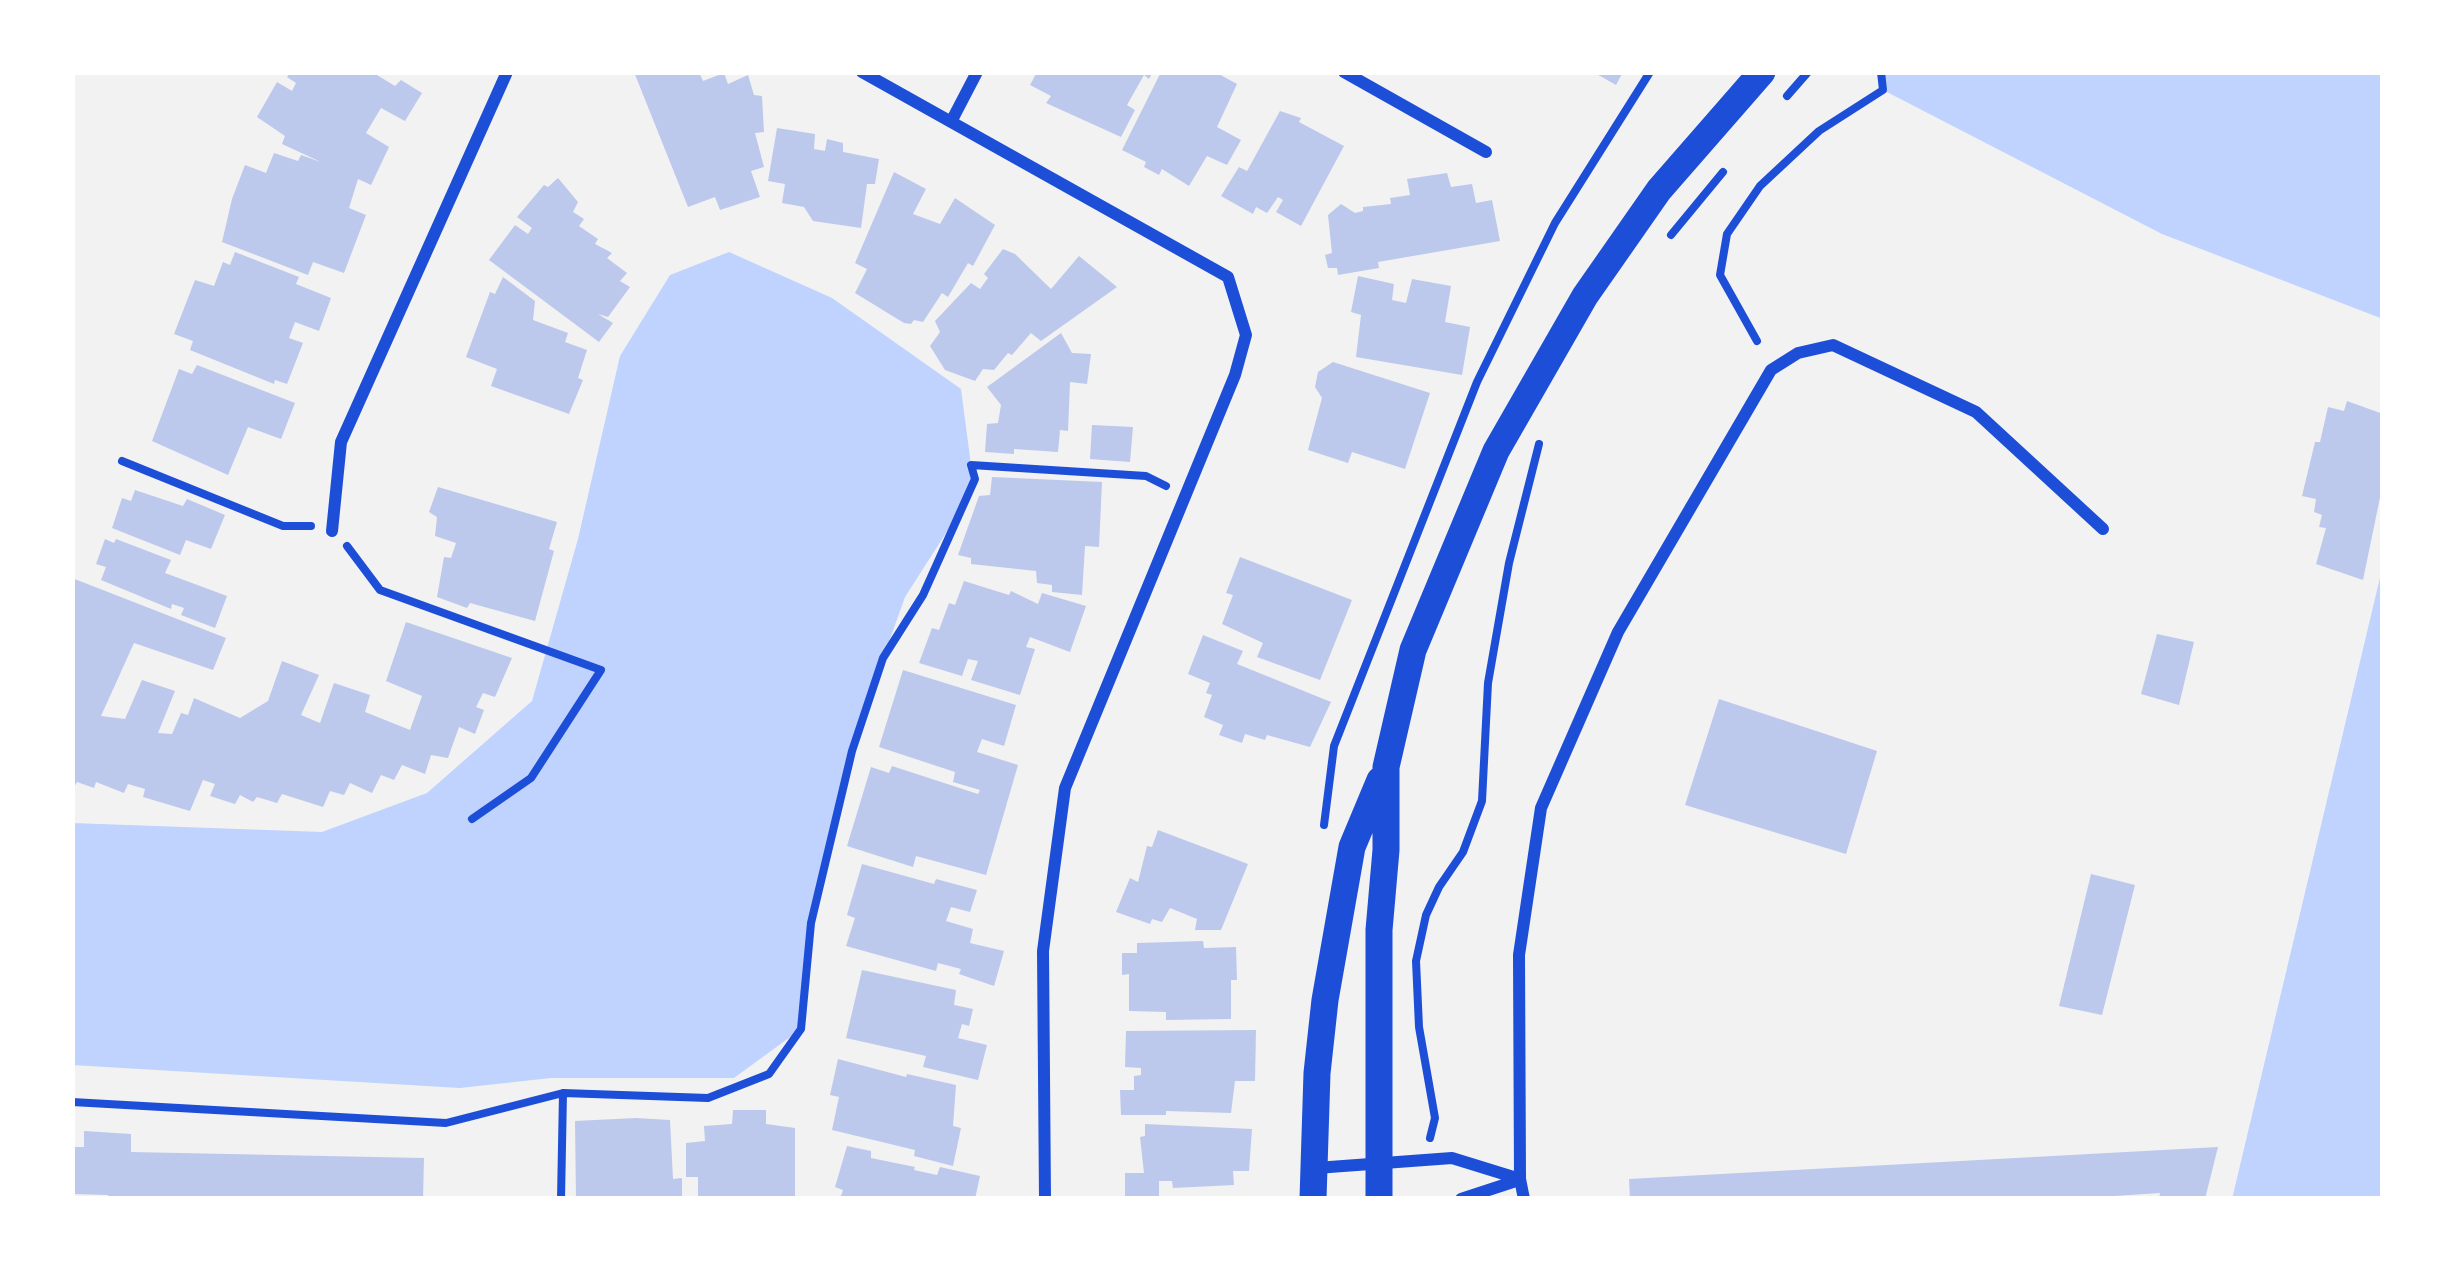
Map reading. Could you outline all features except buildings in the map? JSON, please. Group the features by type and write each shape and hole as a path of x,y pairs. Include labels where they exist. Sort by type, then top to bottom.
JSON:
{"main road":[{"path":"1313,1199 1324,1000 1352,847 1386,766 1414,650 1496,452 1586,296 1659,190 1762,72"},
{"path":"1379,1199 1379,930 1386,766"}],"street":[{"path":"332,529 341,442 507,72"},
{"path":"862,72 1228,278 1246,335 1234,376 1065,788 1043,951 1045,1199"},
{"path":"952,120 977,72"},
{"path":"1344,72 1486,152"},
{"path":"1524,1199 1519,955 1541,808 1618,632 1771,370 1798,353 1833,345 1976,412 2103,529"},
{"path":"1315,1168 1452,1158 1520,1179"},
{"path":"1461,1199 1520,1179"}],"path":[{"path":"1777,108 1808,72"},
{"path":"1757,340 1720,275 1726,234 1760,186 1819,131 1883,90 1881,72"},
{"path":"1666,241 1732,160"},
{"path":"1429,1160 1430,1127 1436,1118 1419,1027 1416,961 1426,915 1438,887 1463,852 1482,801 1488,683 1509,563 1544,429"},
{"path":"122,461 284,526 332,529 380,590 601,670 531,778 472,819"},
{"path":"72,1102 446,1123 563,1093 708,1098 769,1074 801,1029 811,923 852,751 883,658 923,596 975,479 971,465 1146,476 1184,495"},
{"path":"561,1199 563,1093"}],"water":[{"path":"1881,72 2383,72 2383,319 2162,234 1883,90"},
{"path":"729,252 832,298 961,389 971,465 978,483 905,597 857,731 811,923 801,1029 734,1078 551,1078 460,1088 72,1065 72,823 322,832 427,793 532,701 578,539 620,356 670,275"},
{"path":"2383,565 2383,1199 2232,1199 2378,586"}]}
